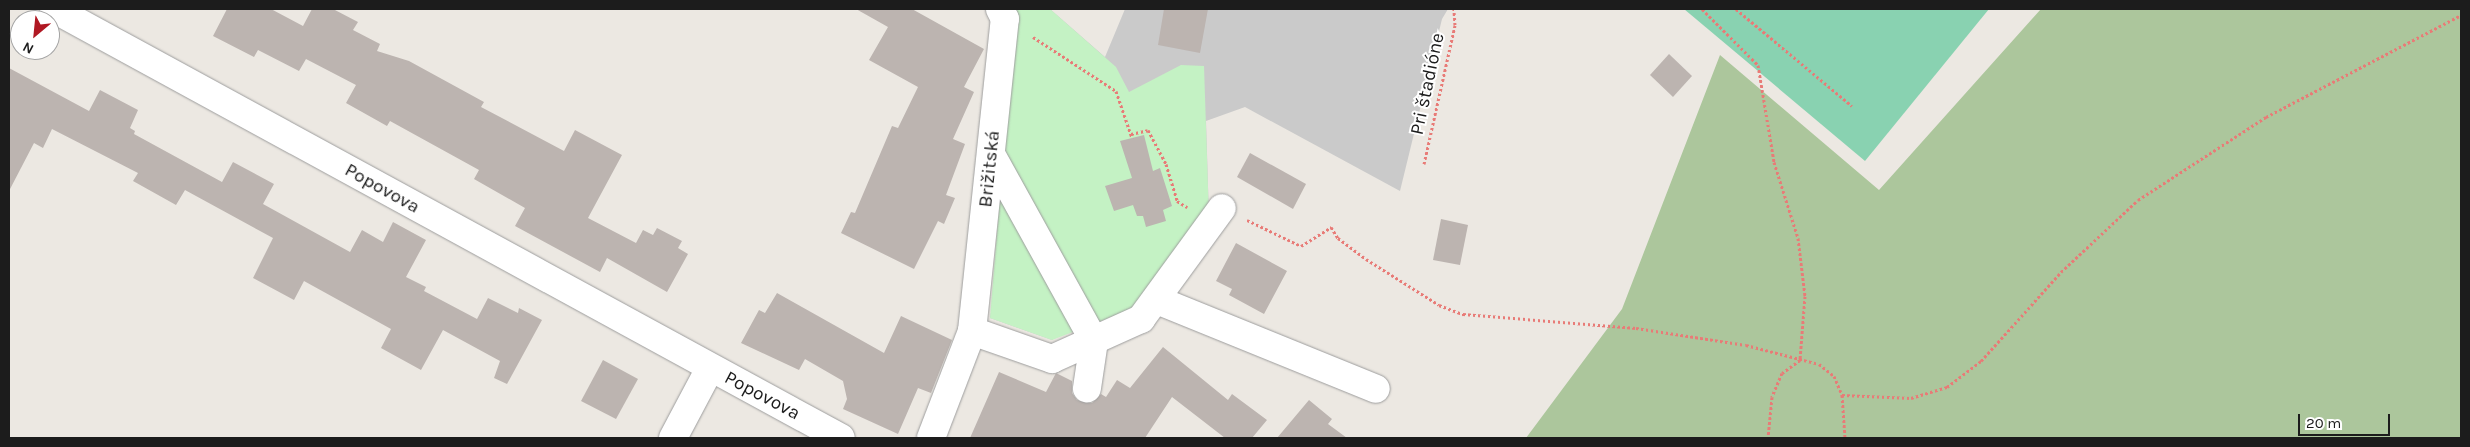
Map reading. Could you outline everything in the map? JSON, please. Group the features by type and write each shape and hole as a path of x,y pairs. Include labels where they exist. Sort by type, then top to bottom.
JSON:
{"street":[{"name":"Popovova","path":"54,9 841,438"},
{"name":"Brižitská","path":"931,438 972,331 992,156 1003,14"},
{"path":"992,156 1094,341 1087,388"},
{"path":"972,331 1052,359 1141,319 1157,300 1222,208"},
{"path":"1157,300 1376,390"},
{"name":"Popovova","path":"673,438 710,368"}],"path":[{"name":"Pri štadióne","path":"1424,164 1455,25 1454,9"},
{"path":"1702,9 1758,65 1774,162 1798,238 1805,296 1800,360 1782,373 1776,389 1768,438"},
{"path":"1736,9 1852,106"},
{"path":"1003,14 1116,91 1131,136 1148,130 1166,164 1177,202 1200,215 1222,208 1301,246 1331,227 1338,238 1366,259 1439,305 1463,314 1636,328 1746,346 1819,364 1834,376 1842,395 1846,438"},
{"path":"1842,395 1911,398 1947,387 1981,361 2061,272 2138,200 2266,117 2461,15"}],"shaded area":[{"path":"1050,9 1105,57 1125,9 1448,9 1442,19 1400,191 1245,107 1206,121 1209,218 1052,340 990,318"}],"green space":[{"path":"1015,9 1050,9 1116,67 1129,92 1181,65 1204,66 1209,218 1135,308 1052,340 990,318"},
{"path":"1684,9 1989,9 1865,161"},
{"path":"2041,9 2461,9 2461,438 1526,438 1622,309 1720,55 1879,190"}],"building":[{"path":"227,9 271,9 303,26 312,9 333,9 358,22 353,30 380,44 377,51 409,61 484,102 481,107 564,151 575,130 622,155 588,218 636,243 643,230 653,235 657,228 682,241 678,248 688,254 667,292 607,258 600,272 515,226 525,208 474,179 479,170 390,121 387,126 346,103 356,85 306,59 299,71 258,50 254,57 213,36"},
{"path":"856,9 912,9 984,49 964,87 974,92 953,139 965,144 946,195 955,198 944,224 938,221 914,269 841,233 851,212 855,213 892,126 898,128 918,87 869,60 888,27"},
{"path":"1164,9 1208,9 1200,53 1158,45"},
{"path":"1669,54 1692,76 1673,97 1650,75"},
{"path":"9,68 89,111 100,90 138,110 130,128 135,131 134,134 222,182 233,162 274,184 263,204 350,252 362,230 383,242 393,222 426,240 406,277 426,287 424,291 477,319 488,298 518,313 519,308 542,320 507,384 494,378 500,361 443,330 421,370 381,348 391,329 304,281 294,300 253,278 273,238 185,190 176,205 133,181 138,173 52,129 43,148 34,143 9,191"},
{"path":"1144,135 1153,171 1160,168 1172,206 1163,210 1166,221 1146,227 1143,216 1137,216 1133,205 1114,211 1105,186 1132,178 1120,141"},
{"path":"1250,153 1306,184 1293,209 1237,177"},
{"path":"1441,219 1468,225 1460,265 1433,260"},
{"path":"1236,243 1287,271 1264,314 1229,295 1232,289 1216,281"},
{"path":"777,293 884,353 901,316 952,340 931,393 918,388 898,434 843,409 847,399 843,381 805,359 799,370 741,343 759,310 765,313"},
{"path":"1163,347 1228,400 1232,394 1267,420 1252,438 1225,438 1172,397 1145,438 970,438 999,372 1046,392 1056,373 1072,381 1072,393 1077,400 1092,403 1101,394 1106,397 1117,380 1130,388"},
{"path":"603,360 638,379 616,419 581,401"},
{"path":"1309,400 1332,419 1328,424 1347,438 1277,438"}]}
